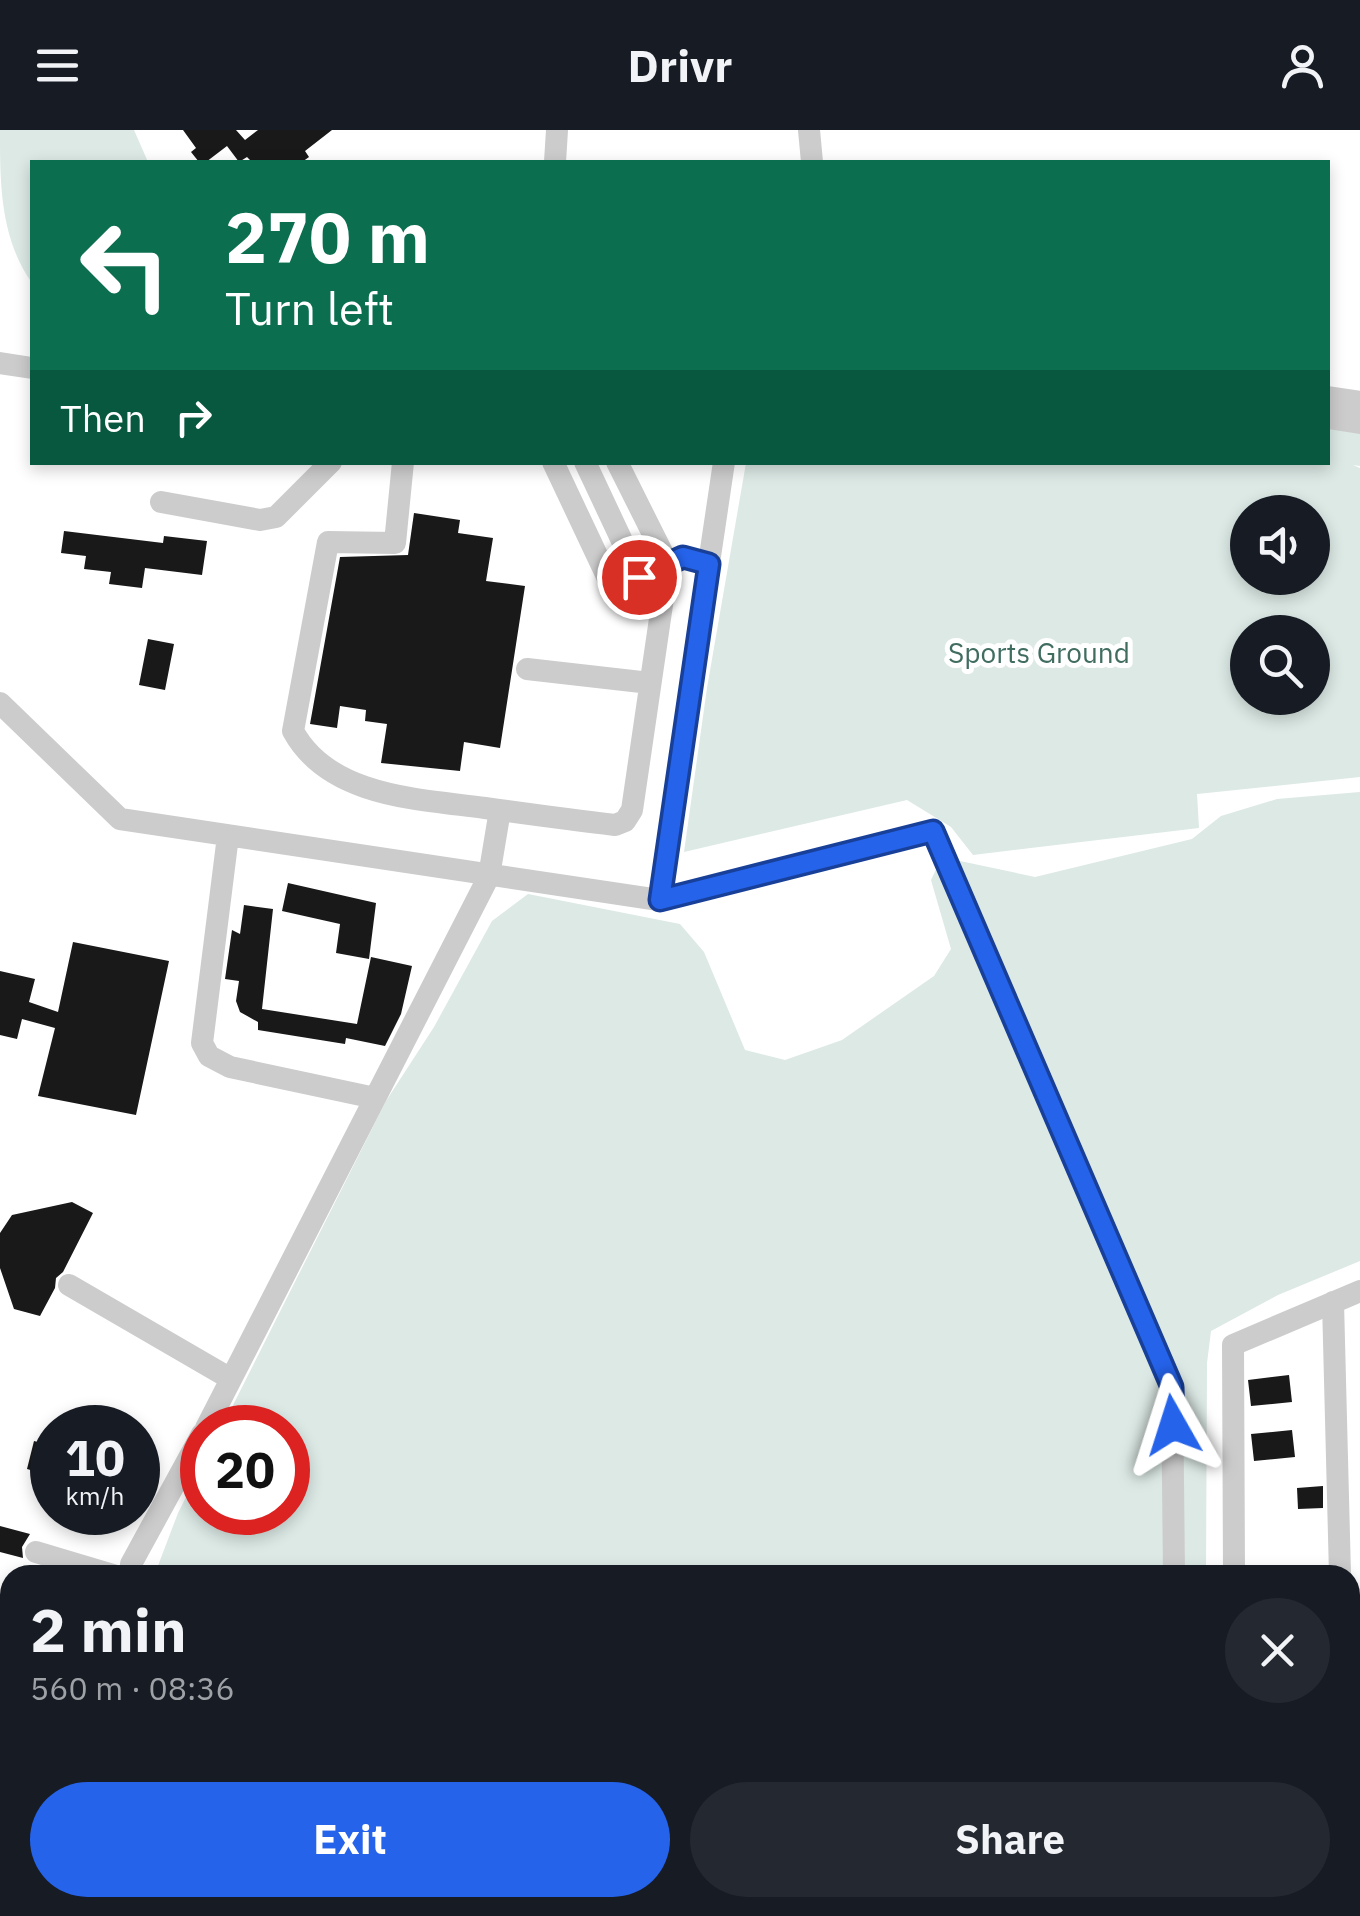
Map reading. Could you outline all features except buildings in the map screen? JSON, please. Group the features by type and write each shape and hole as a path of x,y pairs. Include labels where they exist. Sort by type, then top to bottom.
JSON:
{"street":[{"path":"555,160 557,130"},
{"path":"809,130 812,160"},
{"path":"0,363 30,368"},
{"path":"1330,397 1360,402"},
{"path":"1330,418 1360,423"},
{"path":"161,502 260,520 276,518 328,465"},
{"path":"403,465 394,543 328,542 293,731 304,751 335,774 382,794 615,826 624,822 632,810 668,564 618,465"},
{"path":"554,465 612,587 683,557 709,564"},
{"path":"585,465 639,577"},
{"path":"660,900 724,465"},
{"path":"527,669 650,683"},
{"path":"0,703 120,819 660,900 933,831 1172,1387 1174,1565"},
{"path":"218,1405 489,876 500,810"},
{"path":"228,836 202,1044 209,1056 230,1066 375,1098"},
{"path":"69,1285 231,1379"},
{"path":"1234,1565 1233,1345 1360,1291"},
{"path":"1333,1302 1336,1423 1350,1542"},
{"path":"1336,1423 1360,1414"},
{"path":"131,1565 180,1475"},
{"path":"36,1552 80,1565"}],"green space":[{"path":"0,130 134,130 147,160 30,160 30,280 8,229"},
{"name":"Sports Ground","path":"1330,423 1360,429 1360,466 1353,465 1360,468 1360,777 1197,794 1199,828 973,855 951,827 907,800 684,852 707,688 746,465 1330,465"},
{"path":"1360,792 1360,1261 1278,1295 1211,1331 1207,1363 1206,1565 158,1565 180,1509 180,1535 310,1535 310,1405 233,1405 386,1101 434,1027 492,921 528,894 680,924 704,952 745,1050 785,1060 842,1040 934,976 951,949 931,880 939,863 960,861 1035,877 1192,839 1221,816 1277,799"}],"route":[{"path":"639,577 683,557 709,564 660,900 933,831 1172,1387 1173,1425"}]}
